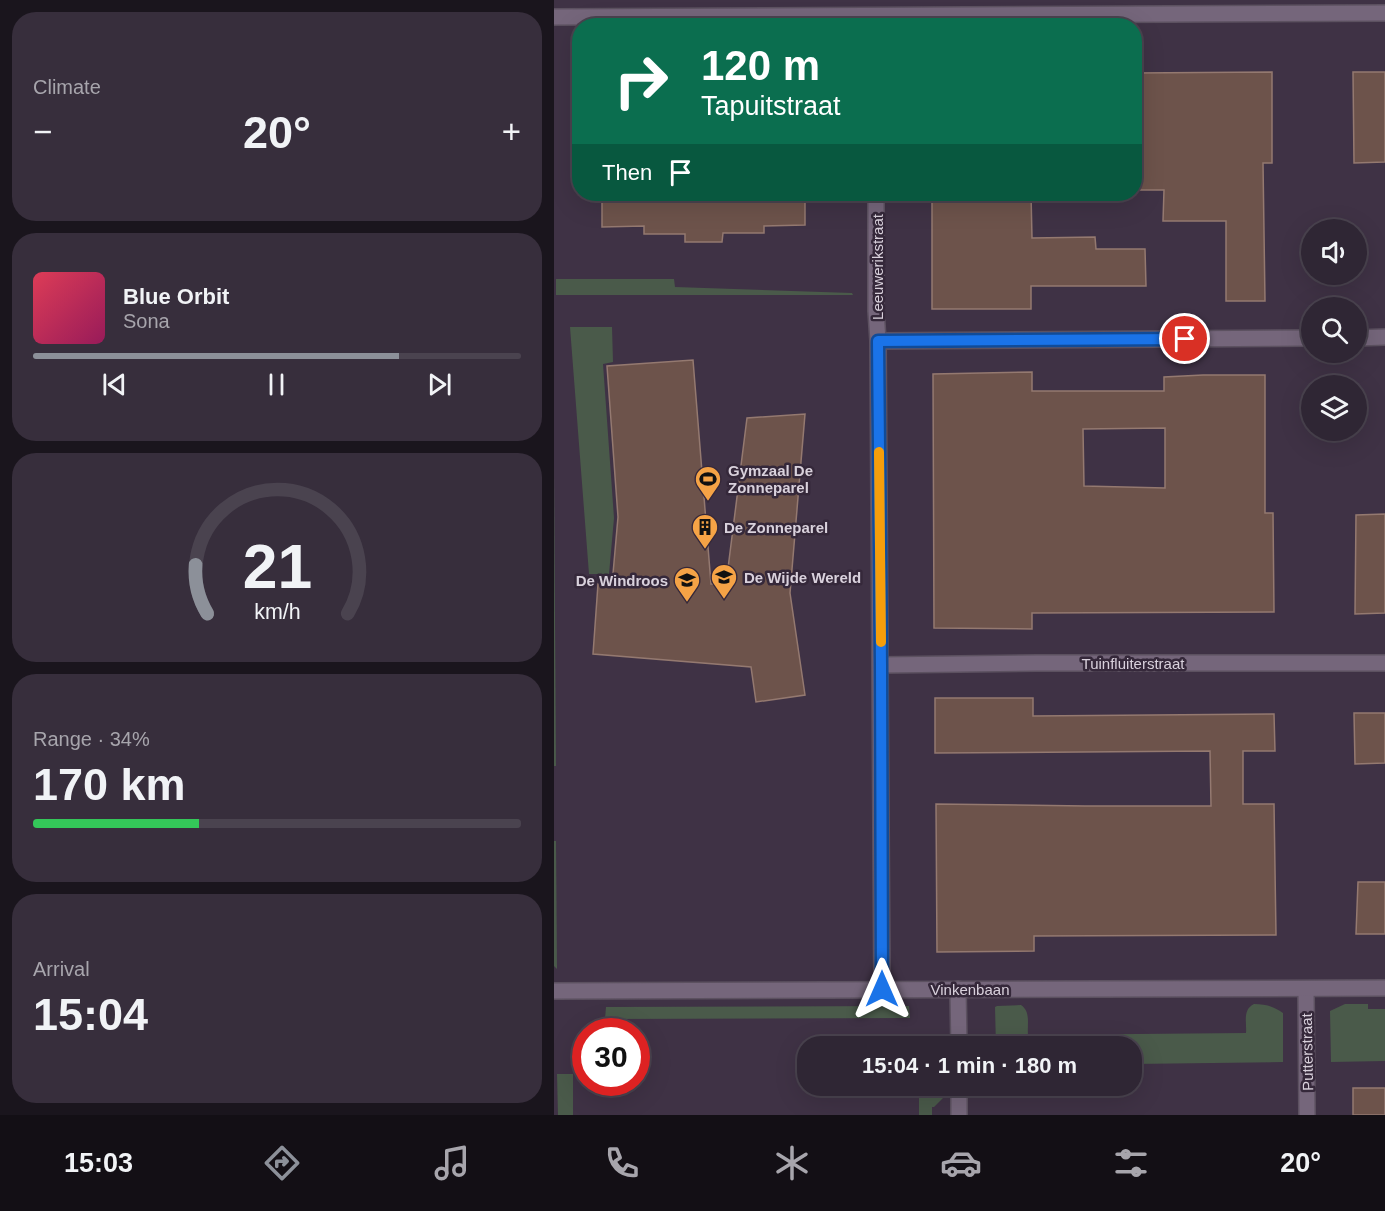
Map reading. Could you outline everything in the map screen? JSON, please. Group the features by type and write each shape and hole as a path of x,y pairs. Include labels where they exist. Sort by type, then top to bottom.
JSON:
{"street":[{"path":"1022,18 1385,13"},
{"path":"554,17 662,18"},
{"name":"Leeuwerikstraat","path":"876,201 882,989"},
{"path":"1367,338 1385,337"},
{"path":"878,341 1301,338"},
{"name":"Tuinfluiterstraat","path":"881,665 1385,663"},
{"name":"Vinkenbaan","path":"554,991 1385,988"},
{"path":"958,989 959,1036"},
{"name":"Putterstraat","path":"1306,989 1307,1115"},
{"path":"959,1096 959,1115"}],"green space":[{"path":"556,279 674,279 675,287 852,293 853,295 556,295"},
{"path":"570,327 612,327 613,362 603,364 614,518 609,574 589,574"},
{"path":"554,465 556,766 554,766"},
{"path":"554,841 556,841 557,969 554,966"},
{"path":"1254,1004 1262,1004 1283,1013 1283,1062 1142,1064 1142,1036 996,1036 995,1007 997,1006 1021,1005 1027,1015 1028,1035 1246,1033 1246,1013"},
{"path":"1345,1004 1368,1004 1368,1009 1385,1009 1385,1061 1331,1062 1330,1011"},
{"path":"909,1006 910,1018 605,1018 606,1007"},
{"path":"557,1074 572,1074 573,1115 558,1115"},
{"path":"919,1096 943,1097 932,1107 932,1115 919,1115"}],"building":[{"path":"1272,72 1272,163 1263,163 1265,301 1226,301 1226,221 1163,221 1164,190 1142,190 1142,73"},
{"path":"1353,72 1385,72 1385,162 1354,163"},
{"path":"602,201 805,201 805,225 764,226 764,233 723,233 722,242 685,242 685,234 644,234 644,226 602,227"},
{"path":"932,201 1031,201 1032,238 1095,237 1096,249 1145,249 1146,286 1031,286 1031,309 932,309"},
{"name":"De Zonneparel","path":"693,360 711,584 726,584 747,418 805,414 790,593 805,695 756,702 751,667 593,654 598,584 612,585 618,517 607,366"},
{"path":"1032,372 1032,391 1164,391 1164,377 1265,375 1265,513 1273,513 1274,612 1032,613 1032,629 934,628 933,374","holes":["1165,428 1165,488 1084,486 1083,429"]},
{"path":"1385,514 1385,613 1355,614 1356,515"},
{"path":"935,698 1033,698 1033,716 1274,714 1275,751 1243,751 1243,804 1274,804 1276,935 1034,936 1034,951 937,952 936,804 1211,806 1210,751 935,753"},
{"path":"1354,713 1385,713 1385,763 1355,764"},
{"path":"1358,882 1385,882 1385,934 1356,934"},
{"path":"1353,1088 1385,1088 1385,1115 1353,1115"}],"slow traffic":[{"path":"879,452 881,642"}],"place":[{"name":"Gymzaal De Zonneparel","path":"708,502"},
{"name":"De Zonneparel","path":"705,550"},
{"name":"De Wijde Wereld","path":"724,600"},
{"name":"De Windroos","path":"687,603"}],"route":[{"path":"882,989 878,341 1185,339"}]}
